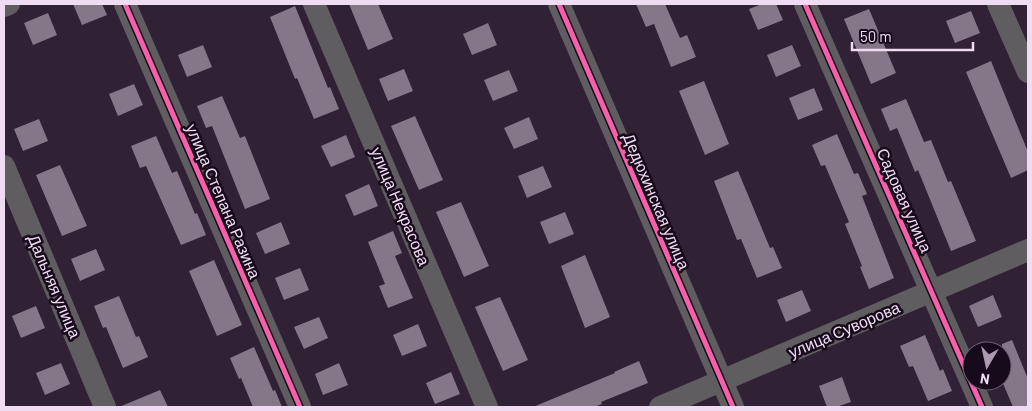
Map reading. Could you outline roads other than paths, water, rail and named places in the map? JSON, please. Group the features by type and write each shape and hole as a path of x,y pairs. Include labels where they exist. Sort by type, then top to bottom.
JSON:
{"street":[{"path":"4,6 9,4"},
{"name":"улица Степана Разина","path":"125,4 300,407"},
{"name":"улица Некрасова","path":"314,4 487,407"},
{"name":"Дедюхинская улица","path":"559,4 733,407"},
{"name":"Садовая улица","path":"804,4 982,407"},
{"path":"998,4 1028,72"},
{"name":"Дальняя улица","path":"4,166 106,407"},
{"name":"улица Суворова","path":"660,407 1028,250"}]}
